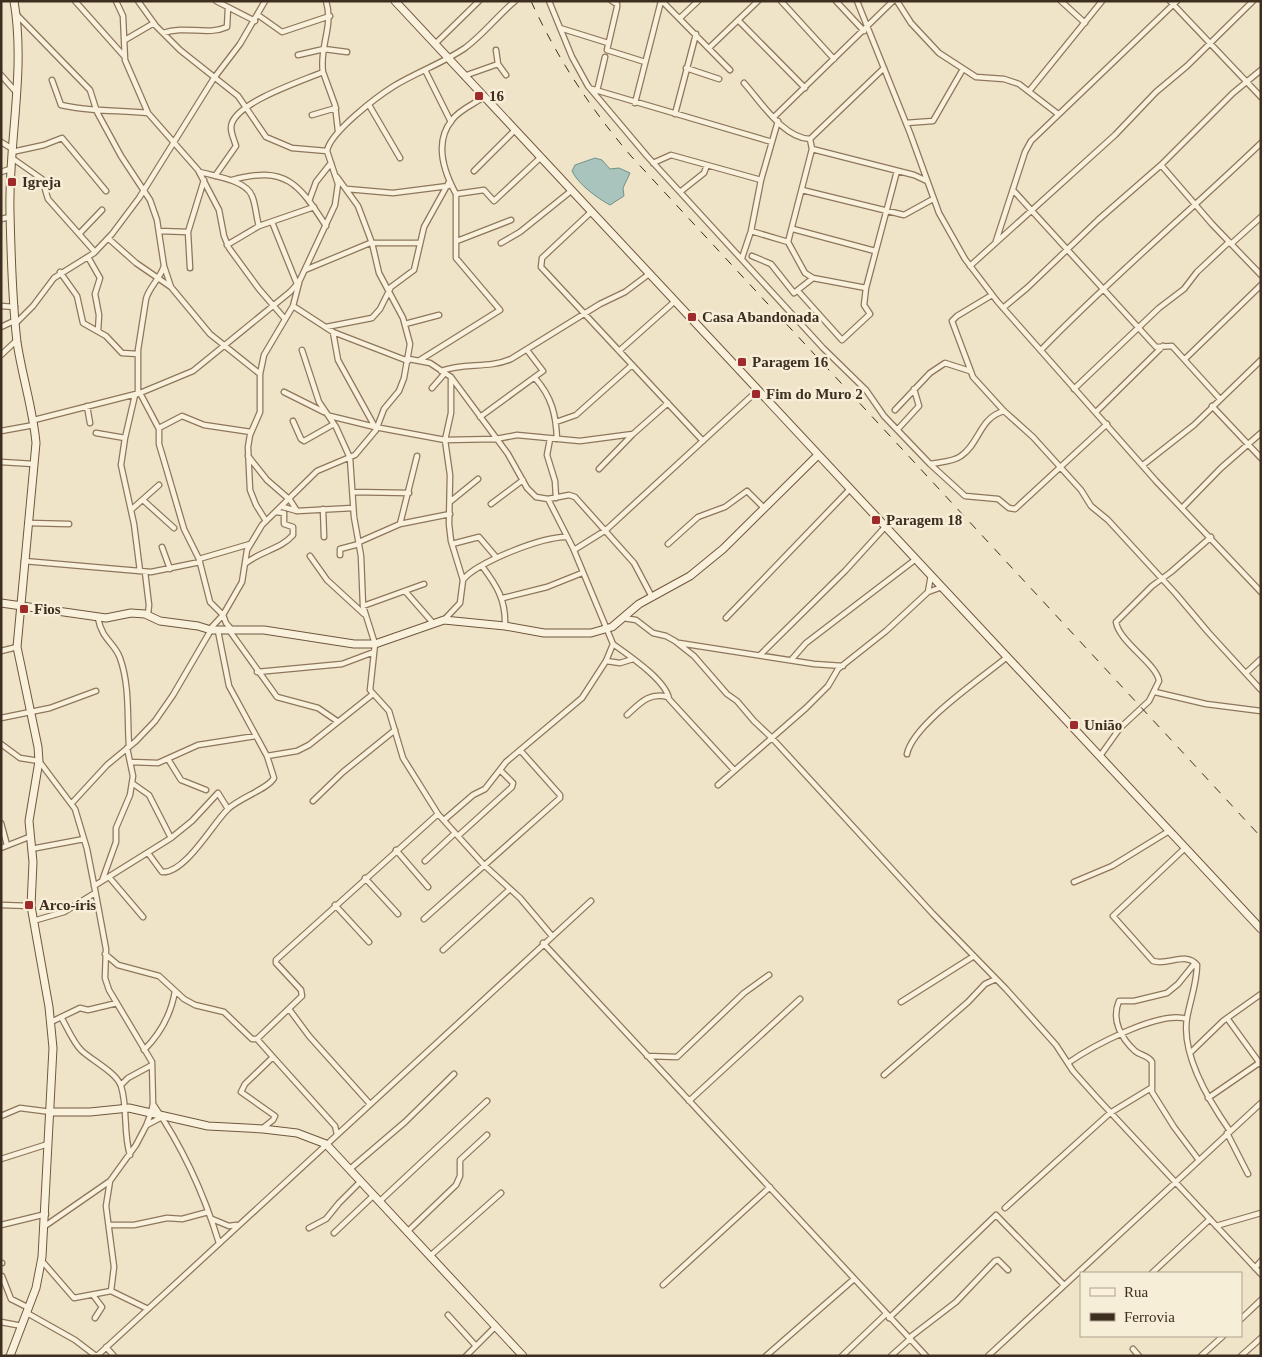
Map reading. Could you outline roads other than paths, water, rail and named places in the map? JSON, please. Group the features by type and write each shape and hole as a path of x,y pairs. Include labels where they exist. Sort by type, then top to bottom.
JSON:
{"street":[{"path":"10,1356 28,1310 42,1261 46,1214 53,1048 51,1022 31,906 33,866 29,821 39,761 32,712 18,647 20,604 34,464 34,423 17,340 10,217 10,169 19,43 14,1"},
{"path":"75,1 125,57 148,113 200,172 219,210 227,245 259,289 285,319"},
{"path":"116,1 123,16 125,57"},
{"path":"138,1 154,24 163,33 214,78 238,96 266,137 292,148 327,151"},
{"path":"216,1 255,21"},
{"path":"1,327 16,321 33,306 60,272 88,257 109,238 144,191 214,78 232,56 255,21 264,1"},
{"path":"326,1 330,16 324,49 323,72 336,108 338,131"},
{"path":"395,1 757,391 1261,928"},
{"path":"435,44 479,1"},
{"path":"266,521 250,490 248,456 251,432 260,406 260,374 268,347 293,306 298,283 335,205 338,184 327,151 338,131 369,105 394,86 448,59 487,30 502,12 515,1"},
{"path":"549,1 579,71 591,88 680,192 823,348 862,386 884,416 960,493 970,497 998,499 1012,509 1018,507 1107,424"},
{"path":"612,1 617,4 617,7 607,50 645,62"},
{"path":"635,103 662,1 730,70"},
{"path":"680,18 698,1"},
{"path":"709,48 758,1"},
{"path":"781,1 834,59"},
{"path":"836,1 866,29"},
{"path":"857,1 866,29 884,68 934,199 960,251 970,266 1003,308 1156,481 1260,588"},
{"path":"742,258 751,231 776,119 893,1"},
{"path":"897,1 911,23 933,48 963,69 980,78 1012,80 1030,90 1058,114"},
{"path":"1061,1 1085,23"},
{"path":"1030,90 1102,1"},
{"path":"970,266 1115,135 1156,92 1253,1"},
{"path":"996,242 1027,146 1173,2 1261,97"},
{"path":"163,33 174,29 199,29 209,32 227,28 228,8"},
{"path":"16,15 87,86 97,112 121,156 150,200 159,231 164,266 171,287"},
{"path":"258,15 282,32 330,16"},
{"path":"738,20 805,88"},
{"path":"125,40 154,24"},
{"path":"559,27 608,42"},
{"path":"675,114 696,34"},
{"path":"298,55 324,49 347,52"},
{"path":"496,50 498,64 506,76"},
{"path":"598,91 605,57"},
{"path":"464,76 498,64"},
{"path":"686,68 719,79"},
{"path":"810,140 884,68"},
{"path":"906,123 933,121 963,69"},
{"path":"425,70 451,122"},
{"path":"1003,308 1161,165 1233,93 1261,70"},
{"path":"215,176 236,146 232,136 232,124 248,108 274,90 323,72"},
{"path":"879,73 886,74"},
{"path":"1,75 16,92"},
{"path":"52,80 62,105 97,112 118,110 148,113"},
{"path":"744,83 776,119 801,139 810,140"},
{"path":"591,88 635,103 772,142"},
{"path":"420,360 500,310 455,256 457,241 456,194 448,184 443,160 442,145 446,128 484,97"},
{"path":"369,105 400,158"},
{"path":"312,115 336,108"},
{"path":"474,171 515,130"},
{"path":"11,152 44,145 62,138 106,191"},
{"path":"788,242 793,230 812,149 810,140"},
{"path":"1,142 42,179 48,199 80,232 95,252"},
{"path":"1041,350 1083,306 1104,289 1261,143"},
{"path":"812,149 898,171 927,181"},
{"path":"653,162 671,155 761,180"},
{"path":"456,194 484,190 494,201 540,158"},
{"path":"309,201 316,182 331,163"},
{"path":"680,192 704,173 707,165"},
{"path":"1161,165 1261,275"},
{"path":"1,172 10,169"},
{"path":"890,170 894,178"},
{"path":"798,291 843,340 870,314 864,304 866,288 894,178 898,171"},
{"path":"200,172 232,180 251,193 259,226"},
{"path":"72,802 107,765 144,733 164,708 242,582 250,544 266,521 290,500 317,471 350,458 360,450 376,428 384,409 403,384 409,360 410,344 405,324 399,307 388,292 379,273 372,243 358,206 335,174"},
{"path":"232,180 246,176 264,175 289,180 314,207 326,226"},
{"path":"190,268 188,232 204,180"},
{"path":"347,189 393,193 448,184"},
{"path":"326,327 372,318 380,309 388,292 395,284 414,270 424,227 448,184"},
{"path":"802,190 906,215 934,199"},
{"path":"1013,190 1122,308 1138,329 1156,346 1172,346 1220,399"},
{"path":"501,242 520,232 571,191"},
{"path":"227,245 259,226 314,207"},
{"path":"80,232 102,210"},
{"path":"591,212 542,258 541,267 703,441"},
{"path":"1,219 10,217"},
{"path":"1074,388 1159,308 1184,289 1197,272 1261,217"},
{"path":"457,241 511,220"},
{"path":"272,222 291,273 298,283"},
{"path":"793,230 875,251"},
{"path":"159,231 188,232"},
{"path":"751,231 788,242 804,273 813,278 866,288"},
{"path":"109,238 158,279 171,287 210,334 260,374"},
{"path":"291,273 304,272 372,243 419,243"},
{"path":"752,256 770,263 793,292 798,291 813,278"},
{"path":"88,257 100,278 94,294 99,315 98,331"},
{"path":"148,614 149,605 132,509 121,465 125,438 138,394 138,354 148,292 158,279 164,266"},
{"path":"60,272 77,296 83,322 98,331 122,353 138,354"},
{"path":"432,388 443,372 463,364 495,365 527,350 584,314 625,292 649,274"},
{"path":"1,431 34,423 87,406 138,394 193,372 274,306 298,283"},
{"path":"1184,359 1261,285"},
{"path":"992,295 952,321 970,372 1004,411 1033,437 1059,468 1081,490 1091,506 1108,520 1261,690"},
{"path":"619,351 674,302"},
{"path":"1,306 15,307"},
{"path":"293,306 333,332 409,360 420,360 430,363 451,377 508,454 523,480 536,497 548,499 573,495 634,562 652,597"},
{"path":"405,324 438,315"},
{"path":"333,332 338,360 376,428"},
{"path":"1,355 17,340"},
{"path":"1096,412 1164,345"},
{"path":"302,350 319,402 334,424 350,458 353,508 359,543 363,606 374,648 369,687 388,711 404,758 438,814 552,936"},
{"path":"480,417 544,370 527,350"},
{"path":"1143,465 1194,425 1261,360"},
{"path":"895,410 930,373 945,363 970,372"},
{"path":"556,422 576,415 632,365"},
{"path":"444,620 460,603 463,580 452,544 451,501 445,440 451,413 451,377"},
{"path":"535,378 550,397 556,422 557,439"},
{"path":"898,429 919,406 914,389"},
{"path":"574,550 581,548 606,530 757,391"},
{"path":"284,392 327,414 376,428 445,440 496,439 517,435 580,441 633,434"},
{"path":"138,394 158,428 161,452 182,523 200,561 210,602 223,615 228,628 257,672 277,697 318,708 337,721"},
{"path":"599,470 633,434 668,403"},
{"path":"87,406 90,423"},
{"path":"1212,406 1234,432 1249,444 1261,458"},
{"path":"930,464 959,458 971,447 983,424 993,416 1004,411"},
{"path":"158,428 182,416 204,424 251,432"},
{"path":"293,421 304,441 334,424"},
{"path":"96,433 125,438"},
{"path":"1183,507 1221,468 1261,433"},
{"path":"550,439 548,455 555,481 556,498"},
{"path":"257,672 342,664 374,648 444,620 553,633 591,633 607,629 652,597 690,576 723,549 818,455"},
{"path":"248,456 267,480 290,500 297,511"},
{"path":"400,524 417,456"},
{"path":"1,462 34,464"},
{"path":"451,501 478,479"},
{"path":"491,504 523,480"},
{"path":"132,509 159,485"},
{"path":"726,618 850,489"},
{"path":"668,544 698,518 725,507 747,491 764,508"},
{"path":"353,492 409,493"},
{"path":"548,499 574,550 613,644 647,670 668,697 734,770"},
{"path":"143,500 174,528"},
{"path":"283,506 297,511 353,508"},
{"path":"324,509 324,537"},
{"path":"246,563 261,553 285,543 292,535 293,527 284,524 284,513 276,512"},
{"path":"340,555 340,549 359,543 400,524 450,514"},
{"path":"28,523 69,524"},
{"path":"760,655 845,571 885,527"},
{"path":"452,544 478,537 496,557"},
{"path":"463,580 496,557 550,540 567,537"},
{"path":"1100,756 1120,728 1155,692 1159,677 1118,629 1116,622 1140,596 1211,537"},
{"path":"24,561 142,571 170,569 250,544"},
{"path":"162,547 170,569"},
{"path":"310,556 327,580 366,615"},
{"path":"792,659 806,643 916,559"},
{"path":"482,566 499,589 503,598 505,626"},
{"path":"503,598 552,585 582,573"},
{"path":"928,592 930,576"},
{"path":"363,606 424,584"},
{"path":"718,785 828,686 838,669 886,631 928,592 942,587"},
{"path":"405,591 433,624"},
{"path":"1,603 20,604 98,618 131,613 148,614 160,620 212,630 264,630 374,648"},
{"path":"98,618 102,634 120,657 127,690 128,747 132,783 130,795 116,828 116,842 101,882"},
{"path":"623,618 636,620 653,633 666,636 677,643 694,656 727,694 748,711 754,721 772,738 1056,1045 1068,1063 1110,1113 1261,1274"},
{"path":"148,853 162,872 170,870 190,856 228,809 272,782 274,776 267,756 229,686 212,630"},
{"path":"677,643 792,659 814,664 843,666"},
{"path":"444,820 473,795 485,789 500,770 520,750 582,698 606,661 613,644"},
{"path":"1,651 18,647"},
{"path":"907,754 910,744 923,727 1007,657"},
{"path":"606,661 620,663 633,659"},
{"path":"1246,673 1261,659"},
{"path":"1,718 50,708 96,691"},
{"path":"1155,692 1206,704 1261,711"},
{"path":"267,756 297,751 309,745 373,694"},
{"path":"627,715 644,700 657,696 668,697"},
{"path":"313,801 343,772 395,730"},
{"path":"131,762 158,764 198,744 256,736"},
{"path":"1,744 20,758 39,761 72,802 84,839 94,886 105,954 104,978 152,1065 153,1104 151,1113 130,1155 110,1181 45,1226"},
{"path":"424,919 560,797 520,750"},
{"path":"168,759 182,780 206,790"},
{"path":"425,861 512,787 512,783 500,770"},
{"path":"132,783 149,795 171,838"},
{"path":"94,886 171,838 192,821 218,793 228,809"},
{"path":"257,1039 300,999 302,992 275,961 438,814"},
{"path":"1,823 7,845"},
{"path":"1074,882 1112,866 1169,830"},
{"path":"1,848 29,837"},
{"path":"31,849 84,839"},
{"path":"1185,848 1113,915 1153,961 1162,963 1182,958 1195,963"},
{"path":"396,850 428,887"},
{"path":"109,877 143,917"},
{"path":"366,878 398,914"},
{"path":"443,950 510,889"},
{"path":"34,921 64,912 95,893"},
{"path":"2,1276 11,1299 75,1340 96,1356 591,901"},
{"path":"1,905 31,906"},
{"path":"335,906 369,942"},
{"path":"543,944 926,1356"},
{"path":"105,954 118,965 159,976 175,991 195,1005 224,1012 249,1036 257,1039 335,1126 338,1134"},
{"path":"901,1002 974,956"},
{"path":"1195,963 1197,969 1187,1019 1187,1040 1190,1053 1208,1098 1228,1132 1248,1174"},
{"path":"1195,963 1178,984 1166,993 1134,1000 1118,1001 1114,1015 1122,1035 1135,1051 1150,1058 1152,1062 1151,1088 1166,1115 1198,1159"},
{"path":"647,1056 677,1057 744,993 769,975"},
{"path":"884,1075 968,1002 985,984 996,979"},
{"path":"144,1050 160,1032 172,1008 175,991"},
{"path":"1190,1053 1227,1018 1261,994"},
{"path":"689,1101 800,999"},
{"path":"51,1022 80,1008 88,1010 117,1003"},
{"path":"289,1009 309,1036 370,1104"},
{"path":"61,1017 81,1050 96,1059 121,1085 125,1138 130,1155"},
{"path":"1068,1063 1101,1042 1162,1018 1180,1017 1187,1019"},
{"path":"1208,1098 1260,1064 1227,1018"},
{"path":"263,1129 273,1120 274,1116 242,1093 241,1090 273,1057"},
{"path":"121,1085 128,1078 152,1065"},
{"path":"350,1169 405,1122 454,1074"},
{"path":"1005,1208 1110,1113 1151,1088"},
{"path":"334,1233 377,1198 487,1101"},
{"path":"988,1356 1261,1102"},
{"path":"153,1104 187,1161 212,1219 219,1243"},
{"path":"1,1116 20,1108 50,1112 90,1112 124,1109 208,1126 263,1129 297,1134 326,1144 523,1356"},
{"path":"146,1126 162,1117"},
{"path":"408,1231 456,1185 460,1176 460,1160 487,1135"},
{"path":"1,1159 48,1144"},
{"path":"110,1181 106,1206 114,1267 111,1291"},
{"path":"309,1228 326,1219 339,1203 362,1182"},
{"path":"663,1285 770,1187"},
{"path":"430,1256 501,1193"},
{"path":"108,1225 134,1225 167,1218 182,1219 208,1212"},
{"path":"1216,1226 1261,1212"},
{"path":"1,1225 46,1214"},
{"path":"842,1356 888,1316 996,1215 1064,1285"},
{"path":"212,1219 229,1226 239,1224"},
{"path":"1153,1272 1210,1219"},
{"path":"891,1356 909,1338 956,1302 995,1261 998,1260 1008,1270"},
{"path":"42,1261 72,1297 111,1291 148,1309"},
{"path":"1255,1268 1261,1261"},
{"path":"766,1356 854,1279"},
{"path":"93,1295 102,1307 95,1318"},
{"path":"1242,1318 1261,1300"},
{"path":"448,1315 476,1346"},
{"path":"1,1322 22,1326"},
{"path":"466,1356 496,1326"},
{"path":"1201,1356 1222,1337"},
{"path":"1241,1356 1261,1338"},
{"path":"106,1347 114,1356"},
{"path":"1133,1348 1139,1356"}],"water":[{"path":"595,158 602,160 610,169 619,168 630,173 623,188 624,196 610,205 588,190 572,171 575,165"}],"railway":[{"path":"531,1 552,43 575,82 631,156 1261,837"}],"place":[{"name":"16","path":"479,96"},
{"name":"Igreja","path":"12,182"},
{"name":"Casa Abandonada","path":"692,317"},
{"name":"Paragem 16","path":"742,362"},
{"name":"Fim do Muro 2","path":"756,394"},
{"name":"Paragem 18","path":"876,520"},
{"name":"Fios","path":"24,609"},
{"name":"União","path":"1074,725"},
{"name":"Arco-íris","path":"29,905"}]}
